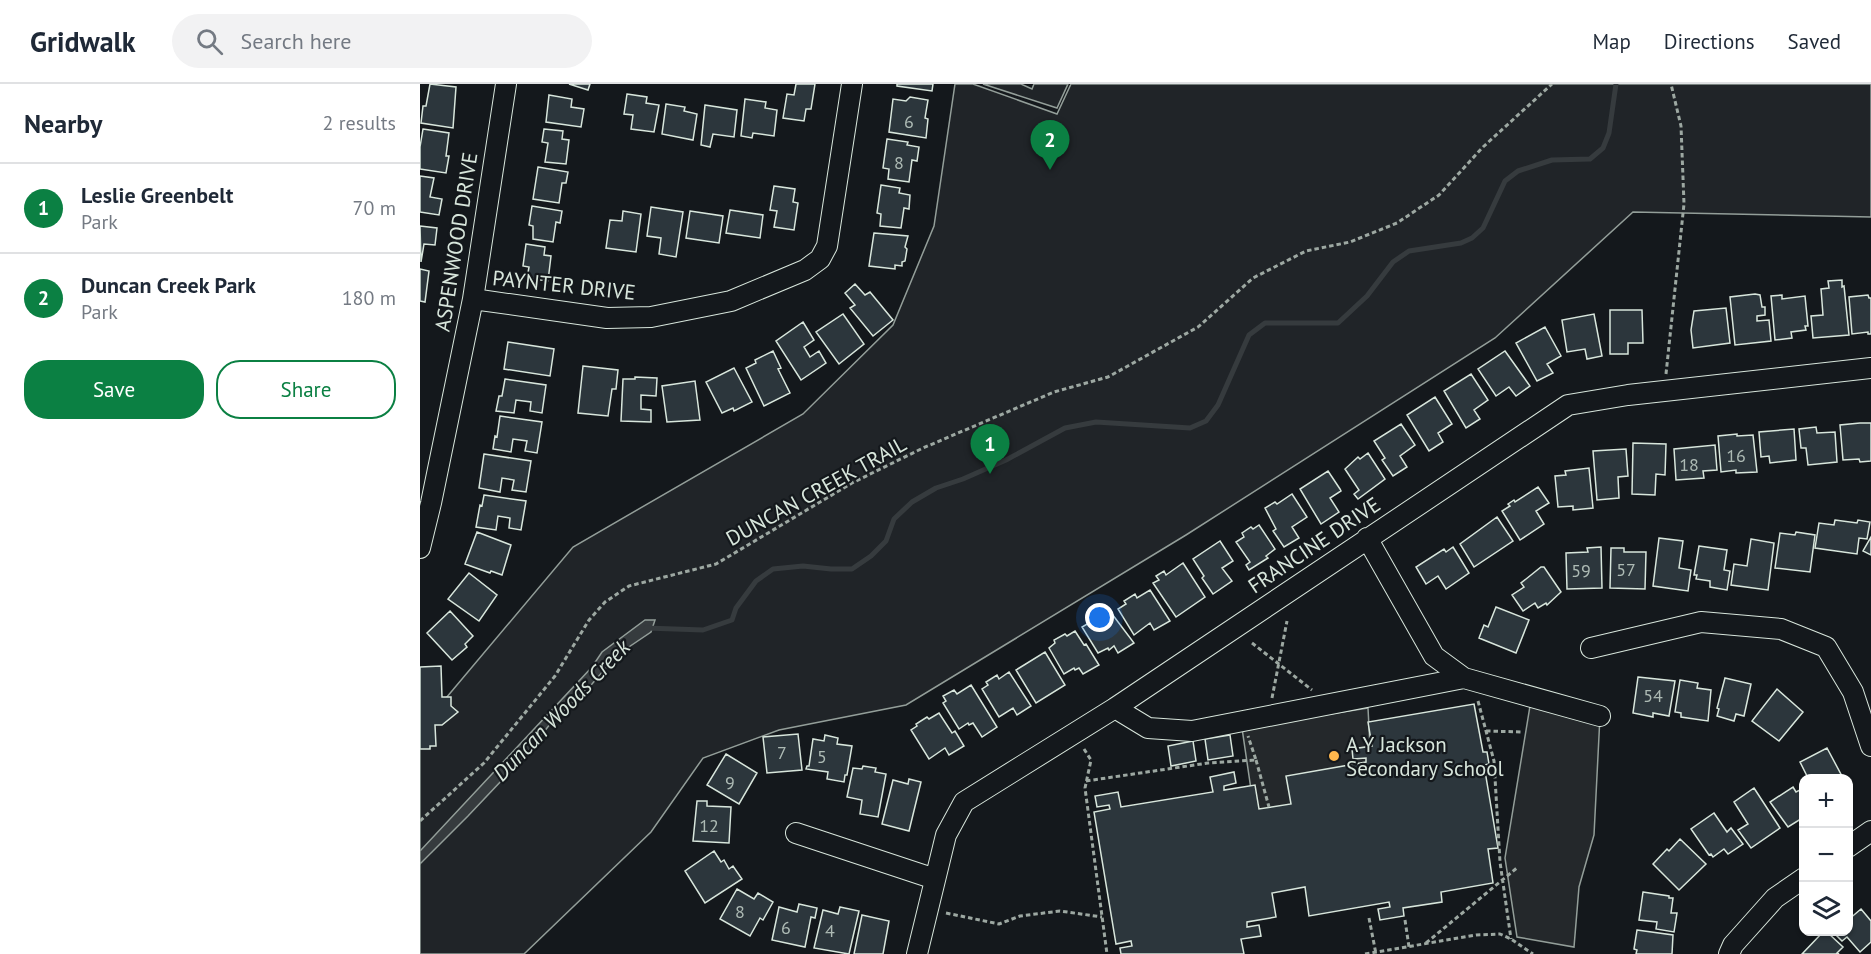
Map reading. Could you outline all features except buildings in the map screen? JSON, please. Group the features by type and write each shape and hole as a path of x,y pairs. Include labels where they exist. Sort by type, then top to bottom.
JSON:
{"street":[{"name":"ASPENWOOD DRIVE","path":"420,548 473,299 506,84"},
{"name":"PAYNTER DRIVE","path":"473,299 607,318 651,317 732,301 805,270 820,259 827,246 852,84"},
{"name":"FRANCINE DRIVE","path":"917,954 946,835 964,802 1115,708 1568,405 1664,391 1871,368"},
{"path":"1367,538 1434,656 1468,680 1600,716"},
{"path":"1591,648 1701,622 1781,629 1826,647 1853,692 1871,746"},
{"path":"1115,708 1148,728 1192,731 1468,680"},
{"path":"1853,844 1871,831"},
{"path":"796,833 935,879"},
{"path":"1729,954 1732,945 1775,898 1799,881"}],"path":[{"name":"DUNCAN CREEK TRAIL","path":"420,821 484,764 555,676 589,620 605,602 621,591 629,586 716,564 852,483 923,448 1054,392 1108,377 1198,327 1254,278 1305,251 1350,242 1397,223 1439,195 1483,147 1552,84"},
{"path":"1664,391 1684,204 1681,126 1671,84"},
{"path":"1271,706 1287,621"},
{"path":"1252,643 1314,691"},
{"path":"1468,680 1486,730 1494,761 1500,862 1511,939"},
{"path":"1486,730 1523,732"},
{"path":"1084,749 1091,760 1084,788 1107,954"},
{"path":"1086,781 1208,763 1247,760"},
{"path":"1256,760 1269,807"},
{"path":"1424,944 1518,867"},
{"path":"945,913 999,924 1020,916 1060,910 1102,918"},
{"path":"1369,918 1376,953"},
{"path":"1405,920 1409,947"},
{"path":"1365,954 1500,934 1533,954"}],"shaded area":[{"path":"955,84 973,84 1057,114 1071,84 1871,84 1871,217 1633,212 1495,338 1186,535 906,705 779,730 703,758 651,832 524,954 420,954 420,729 573,547 803,414 893,325 934,226"},
{"path":"983,84 1021,84 1032,89 1034,84 1068,84 1057,108"},
{"path":"1531,700 1600,716 1594,835 1579,887 1574,947 1517,937 1505,858"},
{"path":"1368,708 1371,766 1300,806 1254,810 1242,728"}],"water":[{"path":"645,620 655,620 651,632 617,655 592,684 551,723 523,758 420,864 420,851 592,667 602,652"}],"waterway":[{"name":"Duncan Woods Creek","path":"646,628 703,630 732,620 736,608 756,581 773,569 803,566 852,569 871,556 886,541 894,519 912,502 936,488 1006,460 1065,428 1096,422 1190,428 1206,421 1218,405 1249,335 1265,323 1338,323 1367,296 1393,262 1409,251 1461,243 1472,238 1483,228 1505,181 1518,171 1552,160 1590,159 1603,148 1609,133 1616,84"}],"place":[{"name":"Duncan Creek Park","path":"1050,170"},
{"name":"Leslie Greenbelt","path":"990,474"},
{"name":"A Y Jackson Secondary School","path":"1334,756"}]}
